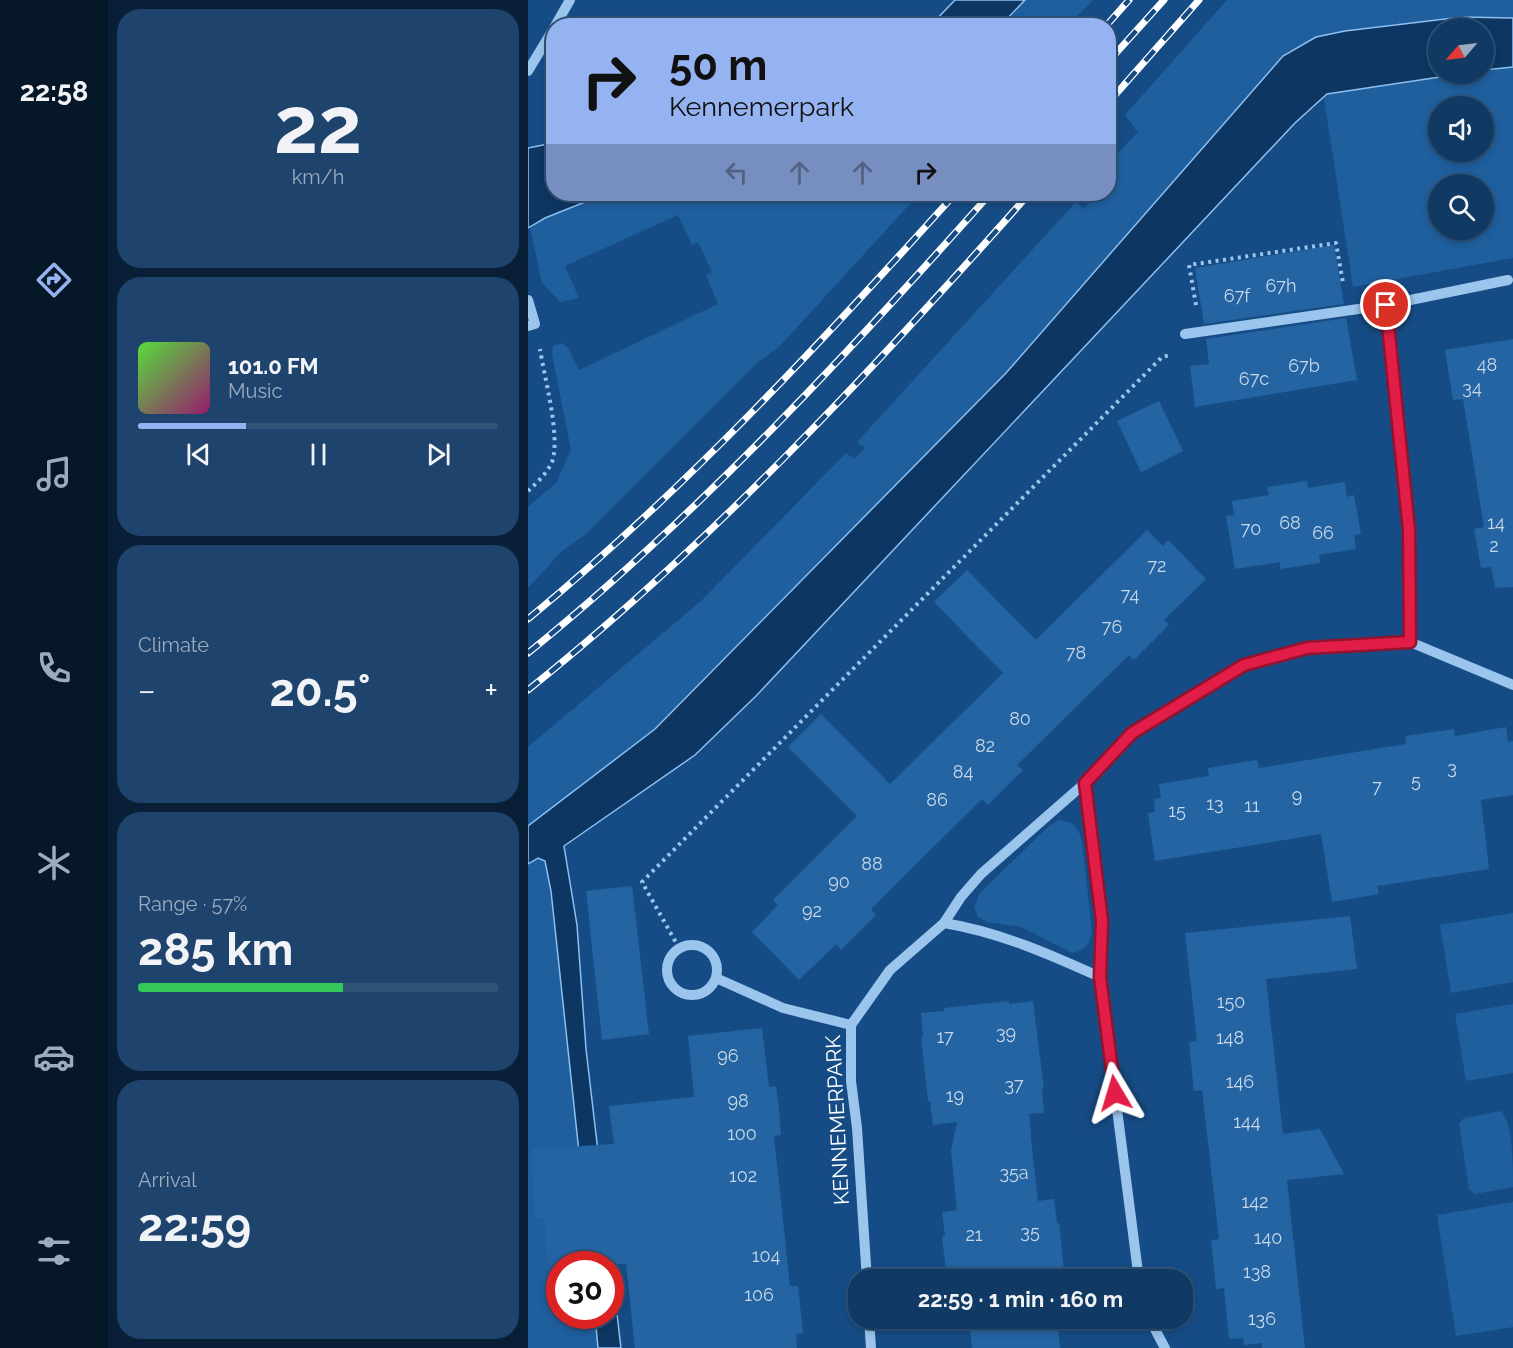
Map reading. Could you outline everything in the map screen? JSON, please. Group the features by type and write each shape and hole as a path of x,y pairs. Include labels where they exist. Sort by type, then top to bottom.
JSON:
{"street":[{"path":"559,18 570,0"},
{"path":"528,71 546,41"},
{"path":"1185,334 1386,305 1508,280"},
{"path":"528,300 532,325"},
{"path":"1386,305 1409,530 1410,642"},
{"name":"KENNEMERPARK","path":"866,1269 857,1128 851,1081 851,1025 890,970 944,923 961,897 981,874 1085,783 1132,733 1244,665 1307,648 1410,642 1513,685"},
{"path":"1085,783 1102,921 1100,977 1138,1269"},
{"path":"944,923 968,927 1023,943 1100,977"},
{"path":"691,944 702,946 711,953 717,964 716,978 711,987 701,994 681,993 673,987 668,978 667,967 671,956 679,948 691,944"},
{"path":"716,978 783,1008 851,1025"},
{"path":"870,1329 871,1348"},
{"path":"1155,1329 1165,1348"}],"path":[{"path":"1200,332 1190,265 1336,243 1347,311"},
{"path":"528,491 541,478 552,461 555,439 532,325"},
{"path":"679,948 642,882 1161,357 1172,354"}],"shaded area":[{"path":"955,0 1025,0 1008,18 938,18"},
{"path":"1025,0 1093,0 1076,18 1010,18"},
{"path":"1227,0 1513,0 1513,18 1428,18 1428,21 1345,31 1283,56 1006,373 655,729 528,826 528,747 702,600 846,453 854,459 865,448 857,442 1076,202 1084,209 1090,201 1116,201 1116,155 1138,132 1125,115"},
{"path":"1462,17 1513,18 1513,67 1494,69 1494,18 1454,18"},
{"path":"1428,21 1428,79 1327,94 1295,123 756,696 695,755 564,846 577,925 586,1049 610,1251 590,1251 551,891 545,861 538,858 528,864 528,826 655,729 1006,373 1283,56 1316,37 1345,31"},
{"path":"1513,67 1513,258 1353,287 1324,98 1327,94 1428,79 1428,84 1494,84 1494,68"},
{"path":"546,144 546,201 588,201 545,218 528,228 528,148"},
{"path":"588,201 913,201 779,347 757,363 586,534 562,551 528,588 528,507 556,483 571,450 552,354 553,346 562,343 568,348 579,370 718,304 706,275 712,272 698,242 692,245 678,215 565,266 579,298 560,302 542,283 530,227 545,218"},
{"path":"1059,820 1075,826 1082,841 1092,932 1086,946 1073,953 1021,927 987,922 978,917 974,907 980,893 1049,826"},
{"path":"539,857 545,861 551,891 590,1251 546,1251 546,1329 596,1329 598,1348 528,1348 528,864"},
{"path":"1513,913 1513,982 1451,993 1440,925"},
{"path":"1513,1004 1513,1073 1466,1081 1455,1014"},
{"path":"1501,1111 1510,1135 1513,1187 1475,1194 1469,1189 1459,1123 1464,1118"},
{"path":"1513,1202 1513,1327 1456,1336 1437,1215"},
{"path":"596,1329 619,1329 621,1348 598,1348"}],"building":[{"path":"1334,245 1344,304 1204,324 1195,268"},
{"path":"1346,318 1357,380 1195,407 1190,366 1209,364 1206,339"},
{"path":"1513,339 1513,587 1495,588 1491,567 1481,568 1474,529 1484,527 1463,399 1453,400 1445,350"},
{"path":"1159,401 1183,451 1141,472 1117,421"},
{"path":"1307,481 1308,488 1345,482 1347,497 1354,495 1361,534 1354,535 1356,549 1319,555 1320,563 1280,569 1280,562 1235,569 1226,516 1234,515 1232,501 1269,495 1267,487"},
{"path":"1147,530 1163,546 1168,540 1206,579 1164,620 1169,625 1134,660 1129,655 1017,765 1023,770 988,805 982,799 871,909 876,915 841,950 836,944 799,980 752,932 778,905 773,900 857,816 788,747 821,714 890,784 1003,673 934,602 967,570 1036,640"},
{"path":"1506,727 1508,742 1513,741 1513,795 1481,800 1489,869 1377,886 1379,894 1332,902 1321,834 1155,861 1148,813 1155,812 1154,799 1161,798 1159,784 1209,776 1208,768 1257,760 1259,768 1406,744 1405,736 1454,729 1455,736"},
{"path":"632,886 649,1034 602,1040 586,891"},
{"path":"1350,916 1357,969 1266,979 1283,1134 1320,1129 1344,1174 1287,1180 1305,1348 1262,1348 1262,1343 1244,1345 1243,1338 1229,1339 1224,1288 1216,1289 1211,1240 1219,1239 1202,1090 1194,1091 1189,1042 1197,1041 1185,933"},
{"path":"1009,1001 1009,1004 1033,1001 1044,1089 1042,1089 1044,1113 1029,1114 1033,1158 1038,1201 1054,1199 1064,1269 946,1269 942,1212 957,1210 951,1151 957,1122 933,1125 921,1037 923,1037 921,1013 944,1011 944,1008"},
{"path":"762,1028 769,1087 776,1086 779,1110 781,1135 774,1136 790,1286 798,1286 803,1333 796,1334 797,1348 635,1348 624,1251 547,1251 544,1218 535,1218 531,1149 614,1144 609,1106 694,1097 688,1036"},
{"path":"970,1329 1058,1329 1060,1348 972,1348"}],"railway":[{"path":"1113,18 1129,0"},
{"path":"1116,53 1164,0"},
{"path":"1116,94 1199,0"},
{"path":"528,619 642,520 696,468 802,360 949,201"},
{"path":"528,653 651,546 768,433 881,315 984,201"},
{"path":"528,690 662,575 789,453 911,325 1023,201"}],"route":[{"path":"1115,1093 1100,977 1102,921 1085,783 1132,733 1244,665 1307,648 1410,642 1409,530 1386,305"}]}
